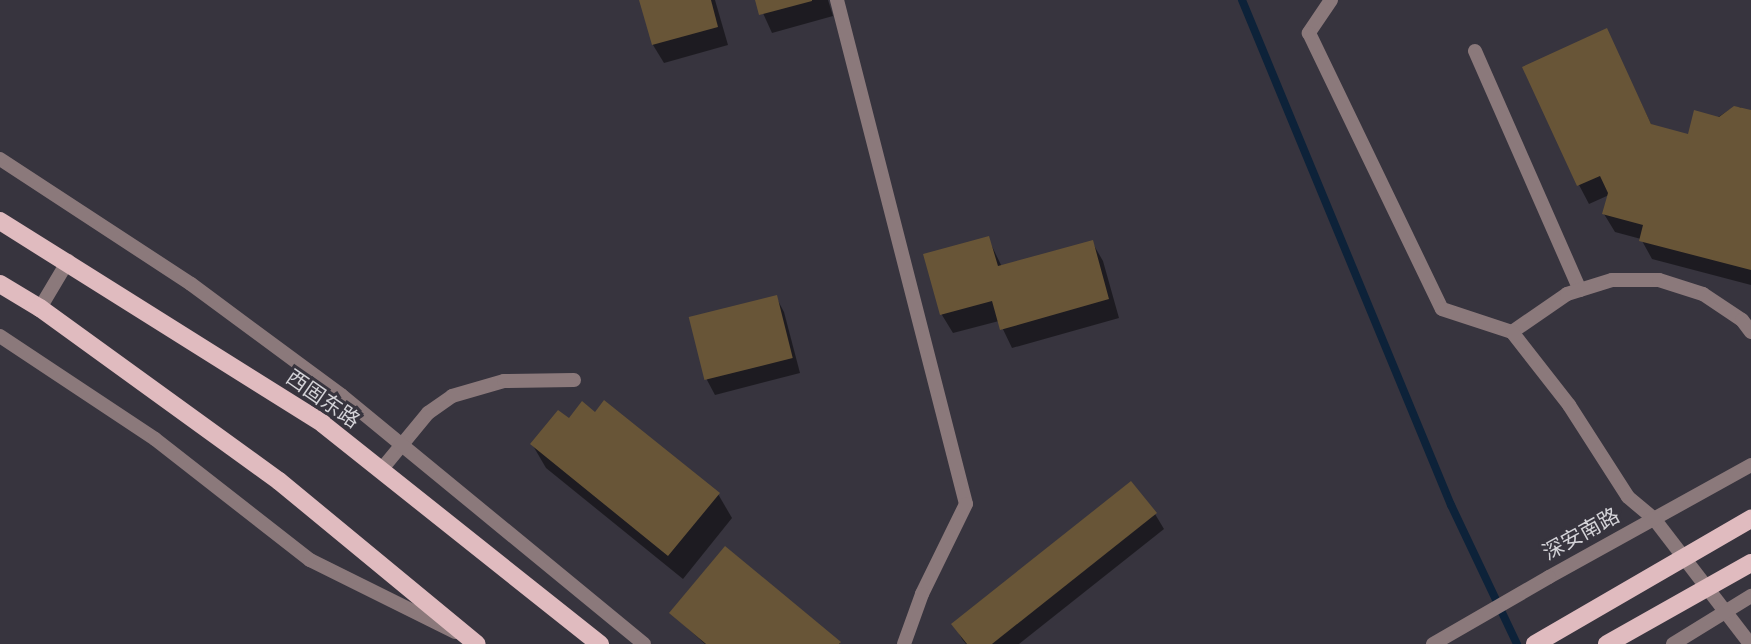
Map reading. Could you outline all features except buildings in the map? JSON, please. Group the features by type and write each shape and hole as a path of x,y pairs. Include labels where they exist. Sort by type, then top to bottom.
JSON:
{"main road":[{"name":"西固东路","path":"0,221 68,261 323,424 600,644"},
{"path":"0,284 40,308 279,481 476,643"},
{"path":"1535,644 1751,519"},
{"path":"1607,644 1751,563"}],"street":[{"path":"838,0 966,504 904,644"},
{"path":"1331,0 1309,33 1442,309 1512,332 1569,405 1628,497 1655,520 1750,644"},
{"path":"1475,51 1580,290"},
{"path":"0,159 191,284 400,443 644,644"},
{"path":"40,308 68,261"},
{"path":"1512,332 1567,294 1612,280 1659,280 1703,294 1742,320 1751,332"},
{"path":"0,336 155,439 310,560 476,643"},
{"path":"381,470 400,443 428,414 476,386 529,379 574,380"},
{"name":"深安南路","path":"1433,644 1751,465"},
{"path":"1673,644 1751,596"}],"waterway":[{"path":"1242,0 1451,505 1517,644"}]}
